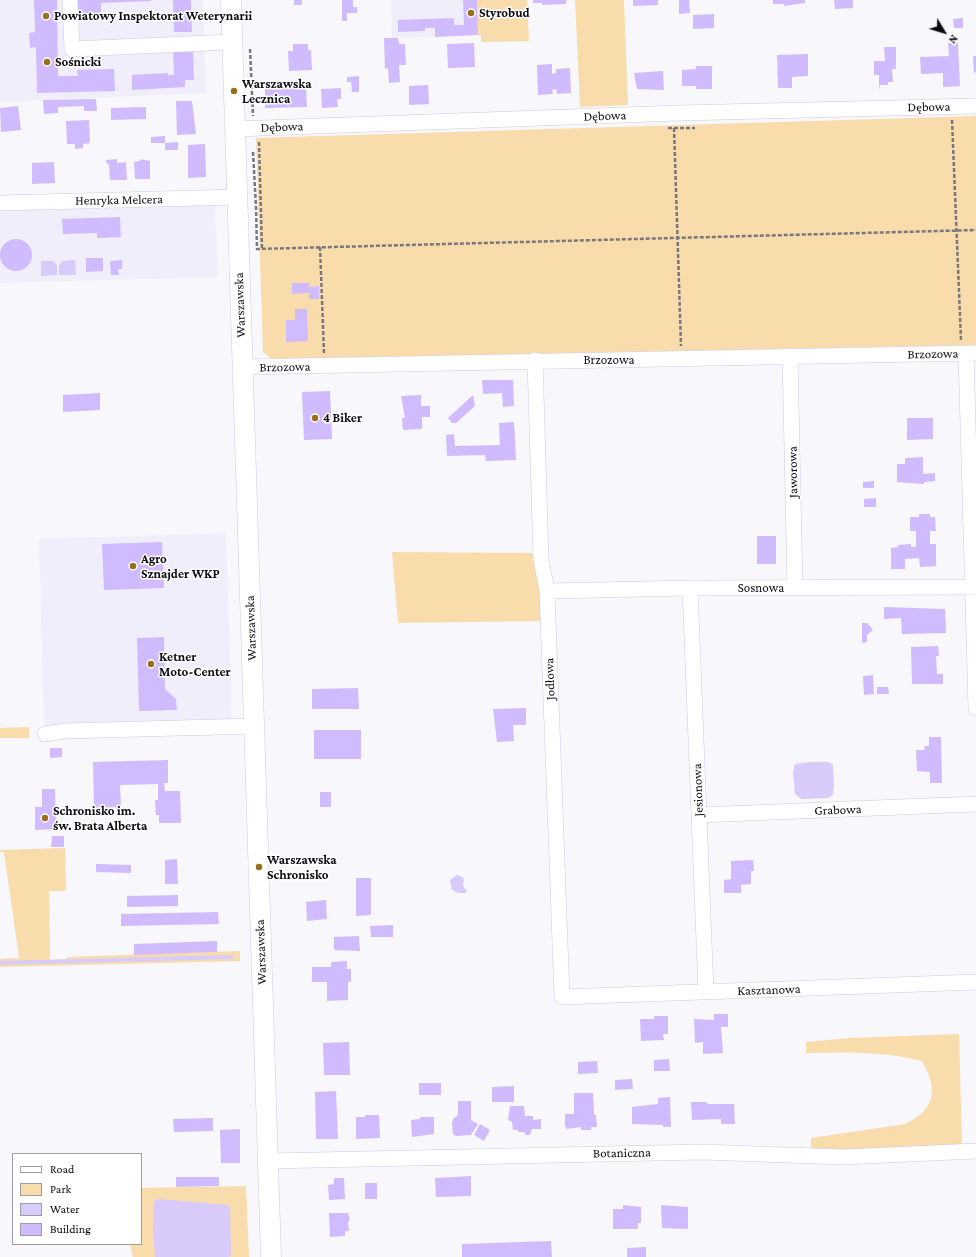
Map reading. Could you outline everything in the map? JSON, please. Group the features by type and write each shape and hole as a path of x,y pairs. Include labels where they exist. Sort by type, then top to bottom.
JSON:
{"main road":[{"name":"Warszawska","path":"231,0 271,1257"}],"street":[{"path":"70,0 72,49 232,42"},
{"name":"Dębowa","path":"235,128 679,113 976,106"},
{"name":"Henryka Melcera","path":"0,203 237,196"},
{"path":"968,347 976,708"},
{"name":"Brzozowa","path":"242,368 448,364 535,360 790,356 968,347"},
{"name":"Jaworowa","path":"790,356 795,588"},
{"name":"Jodłowa","path":"535,360 541,560 547,591 562,997"},
{"name":"Sosnowa","path":"547,591 690,588 974,587"},
{"name":"Jesionowa","path":"690,588 706,992"},
{"path":"45,734 65,731 254,726"},
{"name":"Grabowa","path":"699,815 976,804"},
{"name":"Kasztanowa","path":"562,997 976,982"},
{"name":"Botaniczna","path":"268,1160 702,1152 844,1157 976,1151"}],"path":[{"path":"952,120 956,231 968,347 953,342"},
{"path":"944,121 958,120"},
{"path":"666,128 698,128"},
{"path":"674,128 681,348 689,348"},
{"path":"262,249 259,140 267,140"},
{"path":"257,249 976,230"},
{"path":"320,248 324,355"}],"shaded area":[{"path":"0,0 203,0 206,93 0,102"},
{"path":"391,0 477,0 478,35 392,38"},
{"path":"215,205 218,277 0,283 0,211"},
{"path":"226,533 232,722 44,727 39,539"}],"green space":[{"path":"477,0 527,0 529,41 481,42 481,35 478,35"},
{"path":"575,0 624,0 628,105 580,107"},
{"path":"976,116 976,345 272,359 263,352 256,138"},
{"path":"392,552 532,553 540,566 543,621 398,623"},
{"path":"29,727 29,738 0,738 0,728"},
{"path":"65,848 66,891 49,891 50,960 66,959 67,957 240,951 240,961 0,967 0,959 19,958 4,852 0,852 0,850"},
{"path":"959,1034 962,1147 811,1151 811,1138 905,1124 923,1112 928,1105 932,1089 927,1071 922,1061 893,1055 850,1052 806,1053 806,1042 850,1038"},
{"path":"246,1186 249,1257 133,1257 130,1245 142,1245 142,1188"}],"water":[{"path":"75,260 76,275 59,275 59,265 63,261"},
{"path":"41,261 53,261 57,265 57,275 41,276"},
{"path":"828,762 833,765 833,795 828,798 801,799 795,794 793,772 795,764"},
{"path":"457,875 464,879 463,886 467,891 466,893 458,893 452,890 450,880"},
{"path":"159,1199 228,1205 230,1208 231,1254 229,1257 155,1257 153,1230 154,1204 155,1200"}],"building":[{"path":"34,0 57,0 58,76 78,76 77,70 114,69 115,91 37,93 36,47 30,48 29,33 35,32"},
{"path":"77,0 151,1 101,3 101,15 78,16"},
{"path":"173,0 191,0 192,32 174,32"},
{"path":"294,0 302,0 302,5 294,5"},
{"path":"342,0 353,0 353,7 357,7 357,13 347,13 347,21 342,21"},
{"path":"463,0 477,0 478,35 435,37 435,28 425,28 425,31 398,32 398,20 454,18 454,25 464,25"},
{"path":"533,0 566,0 566,4 542,5 542,3 533,3"},
{"path":"633,0 658,0 658,5 633,6"},
{"path":"679,0 689,0 690,13 679,14"},
{"path":"773,0 805,0 805,3 784,6 784,4 773,4"},
{"path":"834,0 853,0 853,8 835,9"},
{"path":"714,14 714,28 693,29 693,15"},
{"path":"963,18 963,28 954,28 953,19"},
{"path":"384,38 398,38 399,44 405,44 406,65 399,65 400,82 389,83 388,68 385,69"},
{"path":"474,43 475,67 448,68 447,44"},
{"path":"948,43 958,43 960,86 943,87 943,73 921,74 920,57 949,56"},
{"path":"293,44 308,44 308,50 311,50 312,70 289,71 288,51 293,51"},
{"path":"884,47 896,47 896,69 892,69 893,82 888,82 888,85 880,85 879,90 879,75 874,75 874,61 885,61"},
{"path":"173,50 193,50 194,80 185,80 185,87 132,90 132,75 168,73 168,75 174,75"},
{"path":"808,54 808,76 792,77 792,88 778,88 777,55"},
{"path":"973,56 976,56 976,72 974,73"},
{"path":"552,64 552,74 556,73 556,69 570,68 571,93 557,94 556,89 552,90 553,94 538,95 537,65"},
{"path":"696,66 712,66 712,89 696,89 696,86 682,86 682,70 696,69"},
{"path":"663,71 664,90 637,89 634,73"},
{"path":"359,76 359,92 352,92 351,82 347,82 347,77"},
{"path":"428,85 429,104 409,105 409,86"},
{"path":"306,87 307,107 265,108 265,88"},
{"path":"341,88 341,99 337,99 338,107 322,108 321,89"},
{"path":"96,99 97,111 84,111 84,106 58,107 58,113 44,114 43,100"},
{"path":"176,101 192,101 196,134 177,135"},
{"path":"18,106 21,130 1,132 0,108"},
{"path":"146,107 146,119 111,120 111,108"},
{"path":"89,120 90,143 83,144 83,148 75,149 75,144 67,144 66,121"},
{"path":"165,136 165,143 151,143 151,137"},
{"path":"178,142 178,150 165,150 165,143"},
{"path":"205,144 206,177 188,178 188,145"},
{"path":"117,159 117,163 126,162 127,180 110,180 109,164 107,164 106,160"},
{"path":"140,159 150,161 150,179 135,179 134,162 140,161"},
{"path":"54,162 55,183 32,184 32,163"},
{"path":"120,217 121,237 97,238 97,233 63,234 62,219"},
{"path":"16,239 22,240 29,246 32,255 31,261 25,268 16,271 10,270 3,264 0,255 1,249 7,242"},
{"path":"86,258 103,258 103,271 86,272"},
{"path":"122,260 122,269 118,269 119,275 111,275 110,261"},
{"path":"292,283 309,283 309,287 319,286 319,299 309,299 309,293 292,294"},
{"path":"295,309 307,309 308,341 286,342 286,320 295,320"},
{"path":"482,380 513,380 514,406 503,407 502,393 483,394"},
{"path":"330,391 332,439 304,440 302,392"},
{"path":"100,393 100,410 63,412 63,395"},
{"path":"421,395 421,406 430,406 430,417 422,417 422,429 403,430 402,418 405,418 401,396"},
{"path":"473,395 475,406 456,423 452,423 448,418"},
{"path":"907,418 933,418 933,439 907,440"},
{"path":"514,422 516,460 486,461 485,455 447,456 446,435 454,434 455,446 500,445 499,423"},
{"path":"923,457 923,474 935,473 935,481 924,482 924,484 897,482 897,464 905,464 905,458"},
{"path":"874,481 874,488 863,488 863,482"},
{"path":"876,498 876,507 864,507 864,499"},
{"path":"919,514 930,514 930,517 935,517 936,531 930,531 930,544 936,544 936,566 920,567 919,558 905,559 905,569 891,569 891,548 898,547 898,545 911,544 911,547 916,547 916,531 910,531 910,517 919,517"},
{"path":"757,536 776,536 776,564 757,564"},
{"name":"Agro Sznajder WKP","path":"162,542 164,588 104,590 102,544"},
{"path":"884,607 945,609 946,633 902,634 901,618 884,619"},
{"path":"862,623 867,623 873,630 867,635 867,642 862,643"},
{"name":"Ketner Moto-Center","path":"164,637 165,689 176,699 177,710 139,711 137,638"},
{"path":"938,646 939,656 936,656 937,674 943,674 943,684 912,684 911,647"},
{"path":"873,675 874,694 864,695 863,676"},
{"path":"877,687 888,687 889,694 877,694"},
{"path":"358,688 359,709 312,709 312,689"},
{"path":"526,708 526,725 513,725 514,741 497,742 493,709"},
{"path":"314,730 361,730 361,759 314,759"},
{"path":"929,737 941,737 942,783 930,783 930,772 917,771 916,750 925,750 924,746 929,746"},
{"path":"50,748 62,748 62,757 50,758"},
{"path":"168,760 168,783 164,783 165,791 180,791 181,823 159,823 159,815 156,815 155,800 158,800 158,784 120,785 121,807 94,808 93,762"},
{"name":"Schronisko im. św. Brata Alberta","path":"42,789 55,789 56,829 35,830 35,807 42,807"},
{"path":"320,792 331,792 331,807 320,807"},
{"path":"52,836 64,836 64,847 51,847"},
{"path":"177,859 178,884 165,884 165,860"},
{"path":"753,860 754,871 751,871 751,884 741,885 741,893 724,893 724,880 731,879 731,861"},
{"path":"96,864 131,865 131,873 96,872"},
{"path":"356,878 371,878 371,915 356,916"},
{"path":"178,895 178,906 127,907 127,896"},
{"path":"326,900 327,919 307,921 306,902"},
{"path":"218,912 219,924 121,926 121,914"},
{"path":"393,925 393,937 371,937 370,926"},
{"path":"359,936 360,951 334,950 334,937"},
{"path":"217,941 217,952 134,955 134,944"},
{"path":"347,961 347,969 351,969 351,982 348,982 348,1000 327,1001 327,982 312,982 312,967 331,967 331,962"},
{"path":"714,1014 728,1014 728,1027 721,1027 723,1053 703,1054 703,1042 695,1043 694,1019 714,1020"},
{"path":"654,1016 668,1016 668,1034 663,1034 664,1040 641,1041 640,1019 654,1019"},
{"path":"349,1042 350,1075 324,1075 323,1043"},
{"path":"669,1059 670,1071 654,1071 654,1060"},
{"path":"597,1061 598,1073 578,1074 578,1062"},
{"path":"632,1079 633,1089 615,1090 615,1080"},
{"path":"419,1083 441,1083 441,1095 419,1095"},
{"path":"514,1086 514,1102 492,1102 492,1087"},
{"path":"336,1091 338,1139 316,1139 315,1092"},
{"path":"574,1093 593,1093 594,1115 596,1115 597,1127 591,1127 591,1130 581,1130 581,1127 567,1129 565,1126 565,1114 574,1114"},
{"path":"670,1097 671,1127 663,1127 663,1125 632,1124 632,1107 658,1104 658,1098"},
{"path":"458,1101 471,1101 471,1120 478,1124 471,1135 456,1136 453,1134 452,1124 453,1119 458,1115"},
{"path":"691,1102 707,1102 707,1104 734,1104 735,1124 721,1124 721,1119 692,1120"},
{"path":"510,1106 524,1106 525,1116 533,1116 533,1120 541,1119 541,1129 532,1129 530,1135 526,1135 524,1132 518,1132 518,1130 513,1130 512,1122 508,1120"},
{"path":"365,1115 379,1115 380,1138 356,1139 356,1117 365,1117"},
{"path":"420,1117 434,1117 434,1134 412,1137 411,1120 420,1119"},
{"path":"213,1118 213,1131 174,1132 173,1119"},
{"path":"480,1124 490,1130 484,1141 474,1135"},
{"path":"240,1129 240,1163 221,1163 220,1130"},
{"path":"471,1176 471,1196 436,1197 435,1178"},
{"path":"176,1177 219,1177 219,1186 176,1187"},
{"path":"334,1178 344,1178 345,1199 329,1200 328,1185 334,1184"},
{"path":"365,1183 377,1183 377,1199 365,1199"},
{"path":"623,1205 641,1207 641,1223 638,1223 638,1229 613,1229 613,1209 623,1209"},
{"path":"661,1205 688,1207 688,1229 662,1228"},
{"path":"329,1213 348,1213 350,1220 348,1222 349,1231 345,1231 345,1236 330,1237"},
{"path":"551,1241 552,1257 462,1257 462,1244"},
{"path":"646,1247 646,1257 627,1257 627,1248"}],"waterway":[{"path":"0,963 232,957"}],"place":[{"name":"Styrobud","path":"471,13"},
{"name":"Powiatowy Inspektorat Weterynarii","path":"46,16"},
{"name":"Sośnicki","path":"47,62"},
{"name":"Warszawska Lecznica","path":"234,91"},
{"name":"4 Biker","path":"315,418"},
{"name":"Agro Sznajder WKP","path":"133,566"},
{"name":"Ketner Moto-Center","path":"151,664"},
{"name":"Schronisko im. św. Brata Alberta","path":"45,818"},
{"name":"Warszawska Schronisko","path":"259,867"}]}
